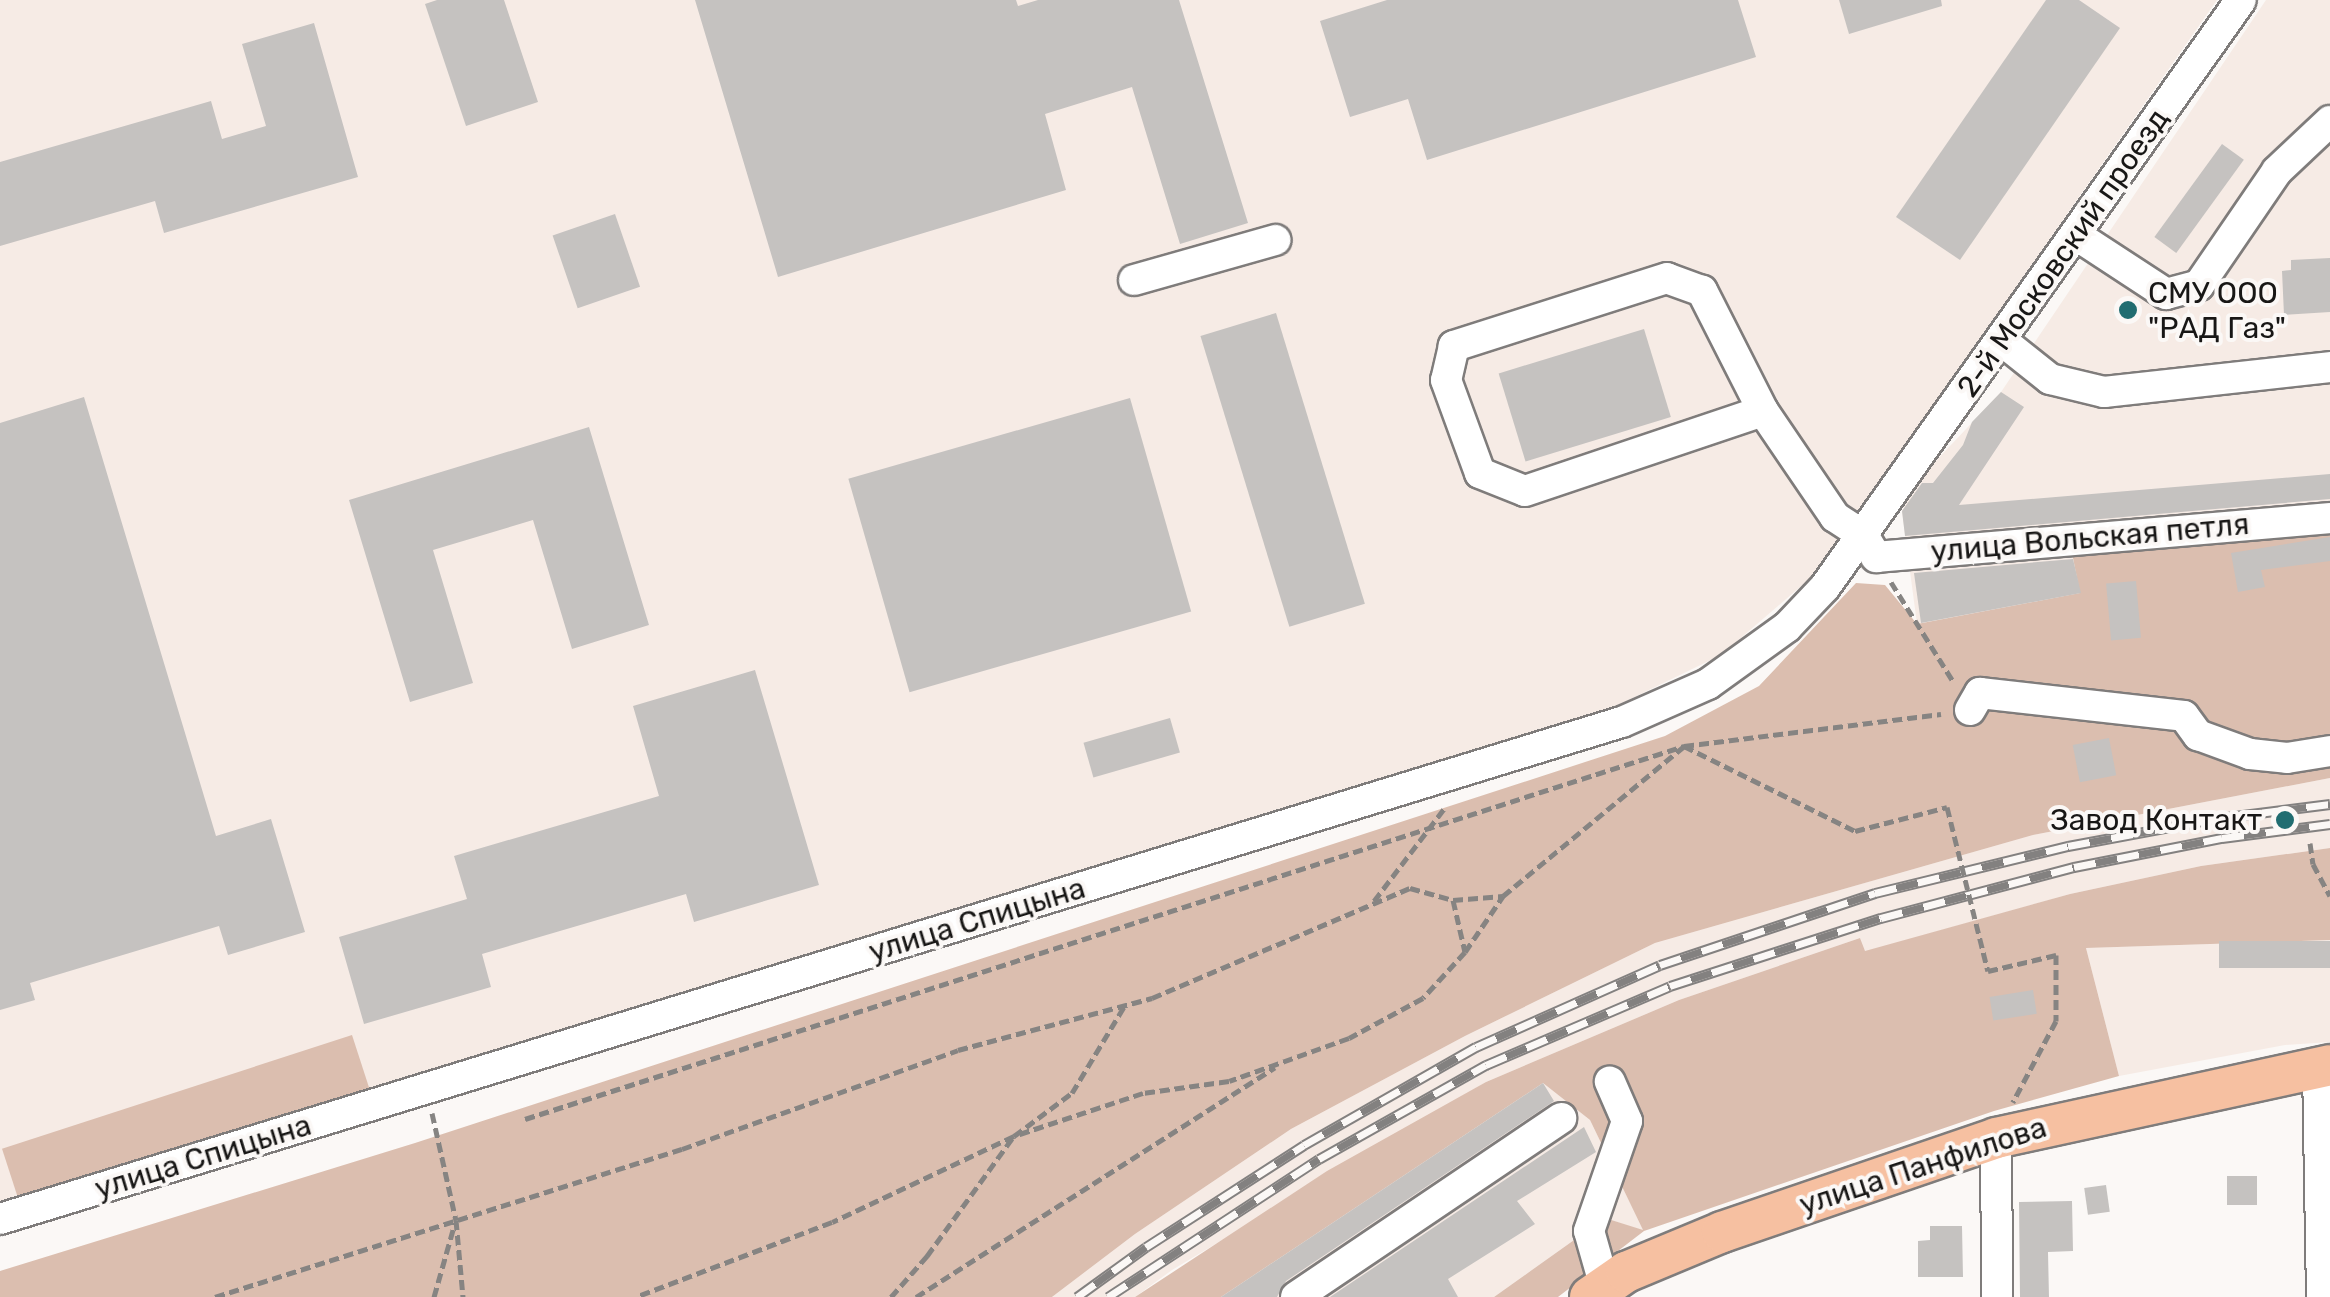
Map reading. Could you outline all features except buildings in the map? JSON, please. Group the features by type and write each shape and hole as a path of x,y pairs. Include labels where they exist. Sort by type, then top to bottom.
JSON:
{"main road":[{"name":"улица Панфилова","path":"1614,1288 1722,1232 1996,1138 2324,1066"}],"street":[{"name":"2-й Московский проезд","path":"1883,504 2241,0"},
{"path":"2076,236 2166,294 2199,285 2277,171 2330,121"},
{"path":"1134,280 1275,240"},
{"path":"1763,411 1525,491 1480,473 1446,380 1454,346 1667,278 1702,291 1763,411 1835,516 1869,546"},
{"path":"2001,340 2050,378 2104,392 2330,366"},
{"name":"улица Спицына","path":"0,1219 1622,722 1708,684 1787,627 1869,546 1883,504"},
{"name":"улица Вольская петля","path":"1869,546 2330,518"},
{"path":"1970,710 1980,693 2184,716 2198,734 2250,754 2287,758 2330,750"},
{"path":"2322,1297 2324,1066"},
{"path":"1610,1082 1627,1121 1589,1231 1614,1288"},
{"path":"1296,1297 1562,1118"},
{"path":"1996,1138 1997,1297"}],"path":[{"path":"525,1119 1684,746 1970,710 1869,546"},
{"path":"1684,746 1855,831 1948,807 1988,972 2056,955 2056,1021 1996,1138"},
{"path":"636,1297 832,1222 1014,1136 1142,1093 1229,1081 1348,1038 1422,998 1466,952 1503,896 1684,746"},
{"path":"1372,903 1477,767"},
{"path":"2310,843 2313,864 2330,896"},
{"path":"215,1297 682,1148 958,1050 1152,998 1410,888 1453,900 1503,896"},
{"path":"1453,900 1466,952"},
{"path":"891,1297 928,1256 1014,1136 1072,1093 1125,1005"},
{"path":"916,1297 1285,1061"},
{"path":"426,1089 456,1220 463,1297"},
{"path":"434,1297 456,1220"}],"shaded area":[{"path":"0,0 2217,0 1815,574 1721,655 1612,708 0,1203"},
{"path":"2266,0 2330,0 2330,529 2072,554 2081,593 1917,624 1902,511 1916,482 2001,392"},
{"path":"2330,529 2330,778 2033,835 1655,943 1465,1036 1291,1129 1135,1234 1052,1297 0,1297 0,1271 415,1143 1665,736 1759,686 1856,583 1885,585 1917,624 2080,593 2072,553"},
{"path":"2330,778 2330,848 2201,866 2070,894 1864,952 1860,938 1679,1000 1486,1082 1172,1270 1135,1297 1052,1297 1135,1234 1291,1129 1465,1036 1655,943 2033,835"},
{"path":"2330,848 2330,940 2086,948 2119,1076 1994,1111 1644,1231 1558,1297 1494,1297 1605,1218 1643,1230 1590,1120 1543,1083 1221,1297 1135,1297 1327,1171 1486,1082 1679,1000 1860,938 1865,951 2070,894 2201,866"},
{"path":"2330,940 2330,1042 2285,1045 2119,1076 2086,948"},
{"path":"352,1035 370,1090 20,1204 2,1149"},
{"path":"1543,1083 1590,1120 1644,1231 1605,1218 1494,1297 1221,1297"}],"railway":[{"path":"1077,1297 1146,1247 1304,1145 1476,1047 1660,965 1875,893 2068,846 2219,818 2330,804"},
{"path":"1108,1297 1319,1159 1486,1065 1670,986 1881,918 2074,867 2222,838 2330,824"}],"place":[{"name":"СМУ ООО \"РАД Газ\"","path":"2128,310"},
{"name":"Завод Контакт","path":"2285,820"}]}
